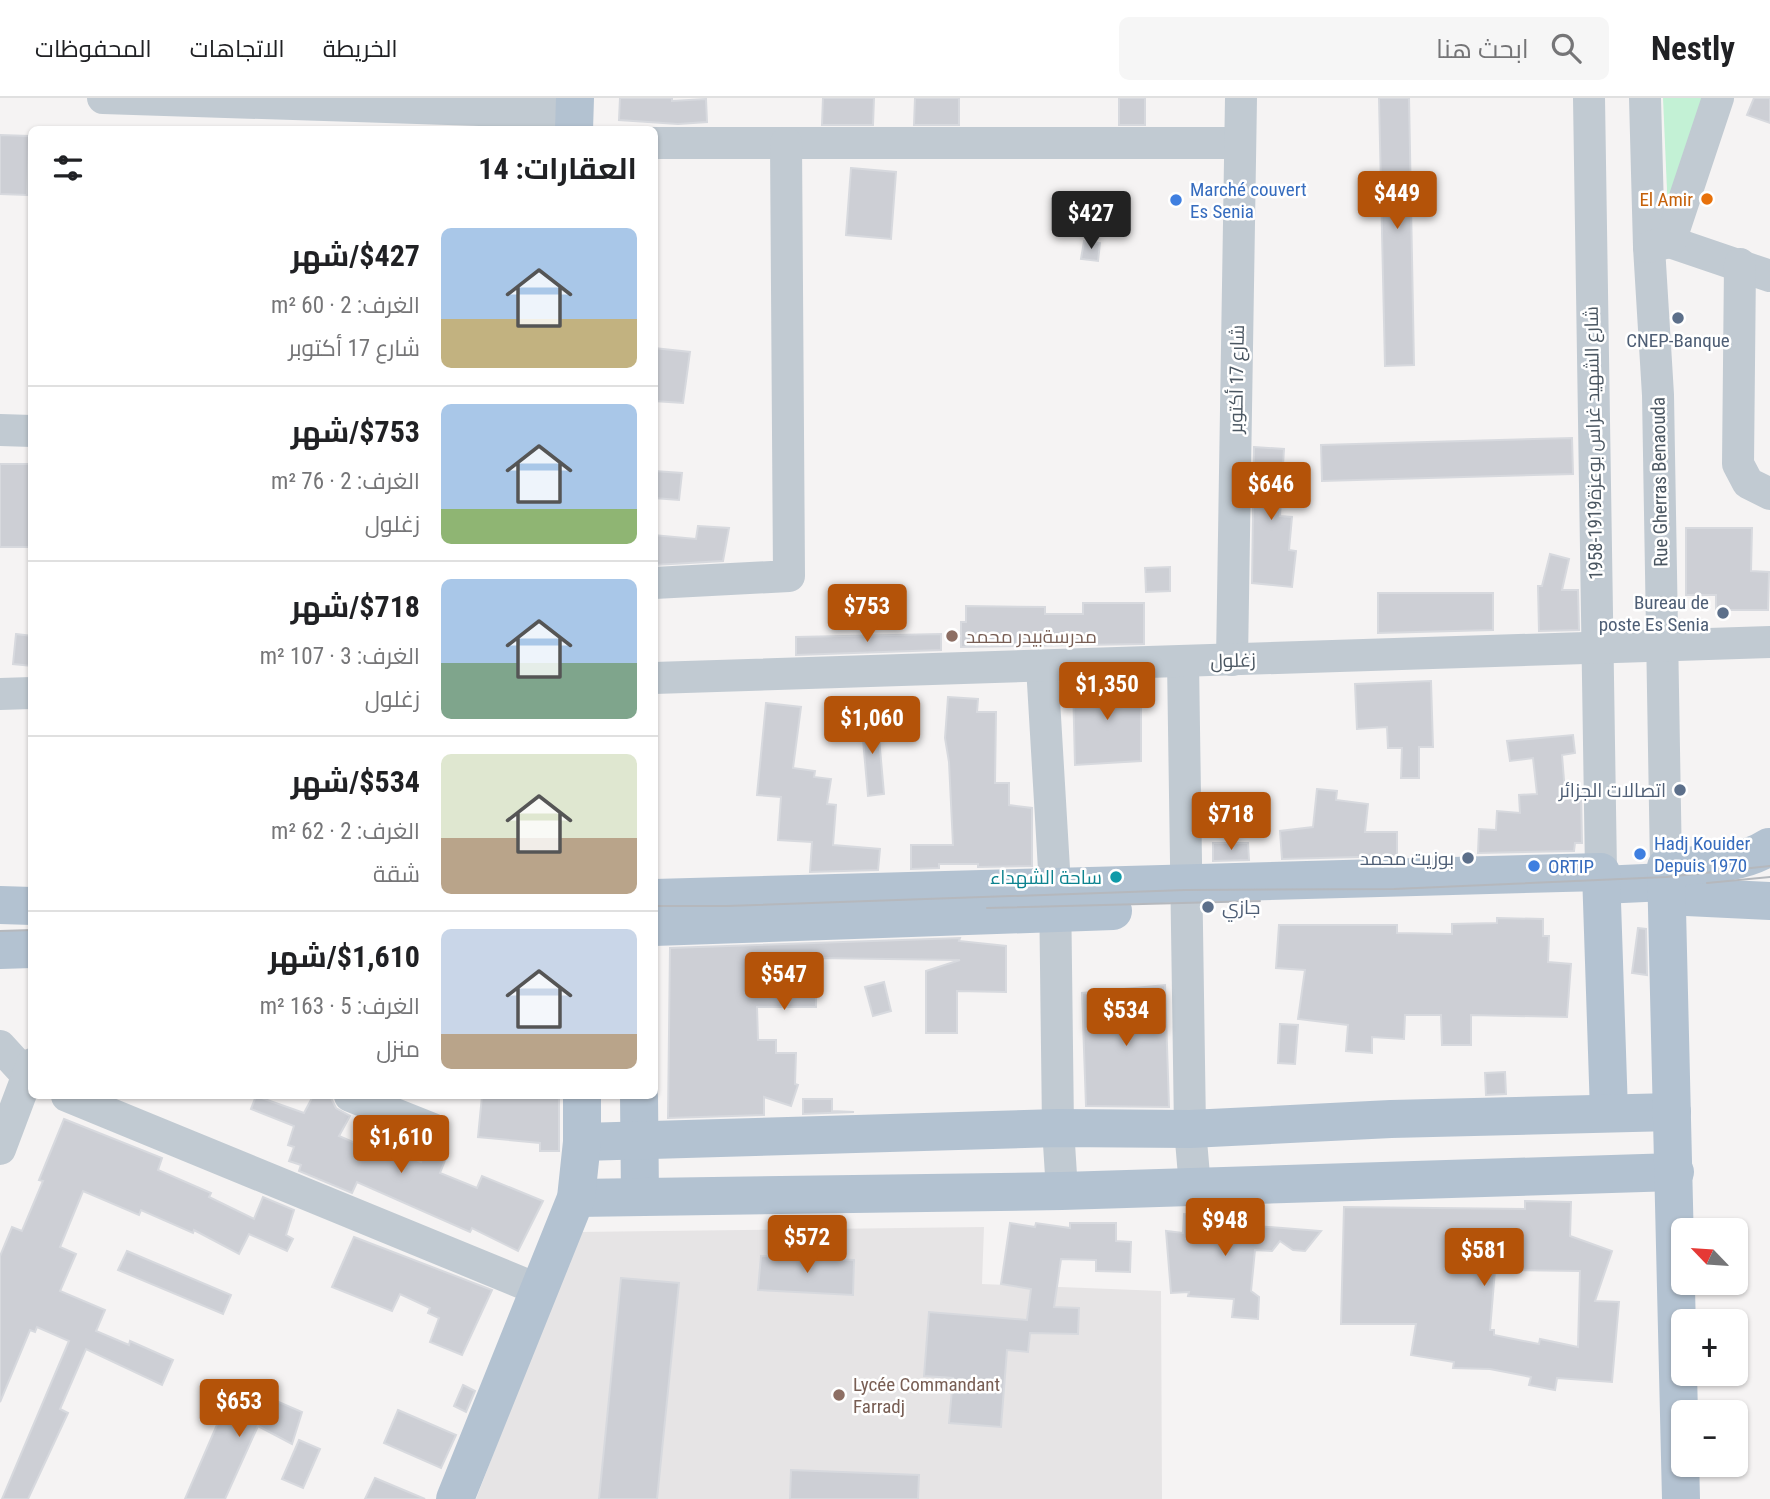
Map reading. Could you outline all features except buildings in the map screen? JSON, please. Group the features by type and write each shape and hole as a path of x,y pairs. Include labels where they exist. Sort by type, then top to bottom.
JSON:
{"main road":[{"path":"1666,882 1754,855 1770,846"},
{"path":"1770,846 1761,867 1762,878 1770,894"},
{"path":"1666,882 1681,1499"},
{"path":"658,898 1055,899 1666,882 1770,901"},
{"path":"1601,884 1609,1112"},
{"path":"658,927 1055,899"},
{"path":"0,905 28,906"},
{"path":"0,950 28,949"},
{"path":"455,1499 537,1289 576,1198 583,1142 582,1099"},
{"path":"639,1099 640,1197"},
{"path":"583,1142 1058,1128 1190,1129 1609,1112 1672,1112"},
{"path":"576,1198 1062,1191 1675,1172"}],"street":[{"path":"103,98 234,100 404,112 574,114"},
{"name":"شارع 17 أكتوبر","path":"1232,660 1241,98"},
{"name":"شارع الشهيد غراس بوعزة1919-1958","path":"1589,98 1601,884"},
{"name":"Rue Gherras Benaouda","path":"1646,98 1660,244 1658,395 1666,882"},
{"path":"1718,98 1660,244 1740,264 1770,275"},
{"path":"658,143 1240,143"},
{"path":"658,583 789,576 786,143"},
{"path":"1740,264 1738,464 1748,483 1770,494"},
{"path":"0,430 28,431"},
{"name":"زغلول","path":"658,678 1770,642"},
{"path":"1183,661 1190,1129 1195,1186"},
{"path":"1042,666 1055,899 1058,1128 1062,1191"},
{"path":"0,694 28,693"},
{"path":"0,1046 28,1073"},
{"path":"0,1149 28,1080"},
{"path":"74,1099 537,1289"},
{"path":"358,1099 433,1129"}],"shaded area":[{"name":"Lycée Commandant Farradj","path":"984,1227 982,1284 1161,1291 1162,1499 476,1499 578,1232"}],"green space":[{"path":"1663,98 1707,98 1668,213"}],"tram line":[{"path":"658,906 1185,890 1394,889 1666,877 1770,866"},
{"path":"1707,883 1770,877"},
{"path":"987,908 1260,901"},
{"path":"0,931 28,930"}],"place":[{"name":"El Amir","path":"1707,199"},
{"name":"Marché couvert Es Senia","path":"1176,200"},
{"name":"CNEP-Banque","path":"1678,318"},
{"name":"Bureau de poste Es Senia","path":"1723,613"},
{"name":"مدرسةبيدر محمد","path":"952,636"},
{"name":"اتصالات الجزائر","path":"1680,790"},
{"name":"Hadj Kouider Depuis 1970","path":"1640,854"},
{"name":"بوزيت محمد","path":"1468,858"},
{"name":"ORTIP","path":"1534,866"},
{"name":"ساحة الشهداء","path":"1116,877"},
{"name":"جازي","path":"1208,907"},
{"name":"Lycée Commandant Farradj","path":"839,1395"}]}
